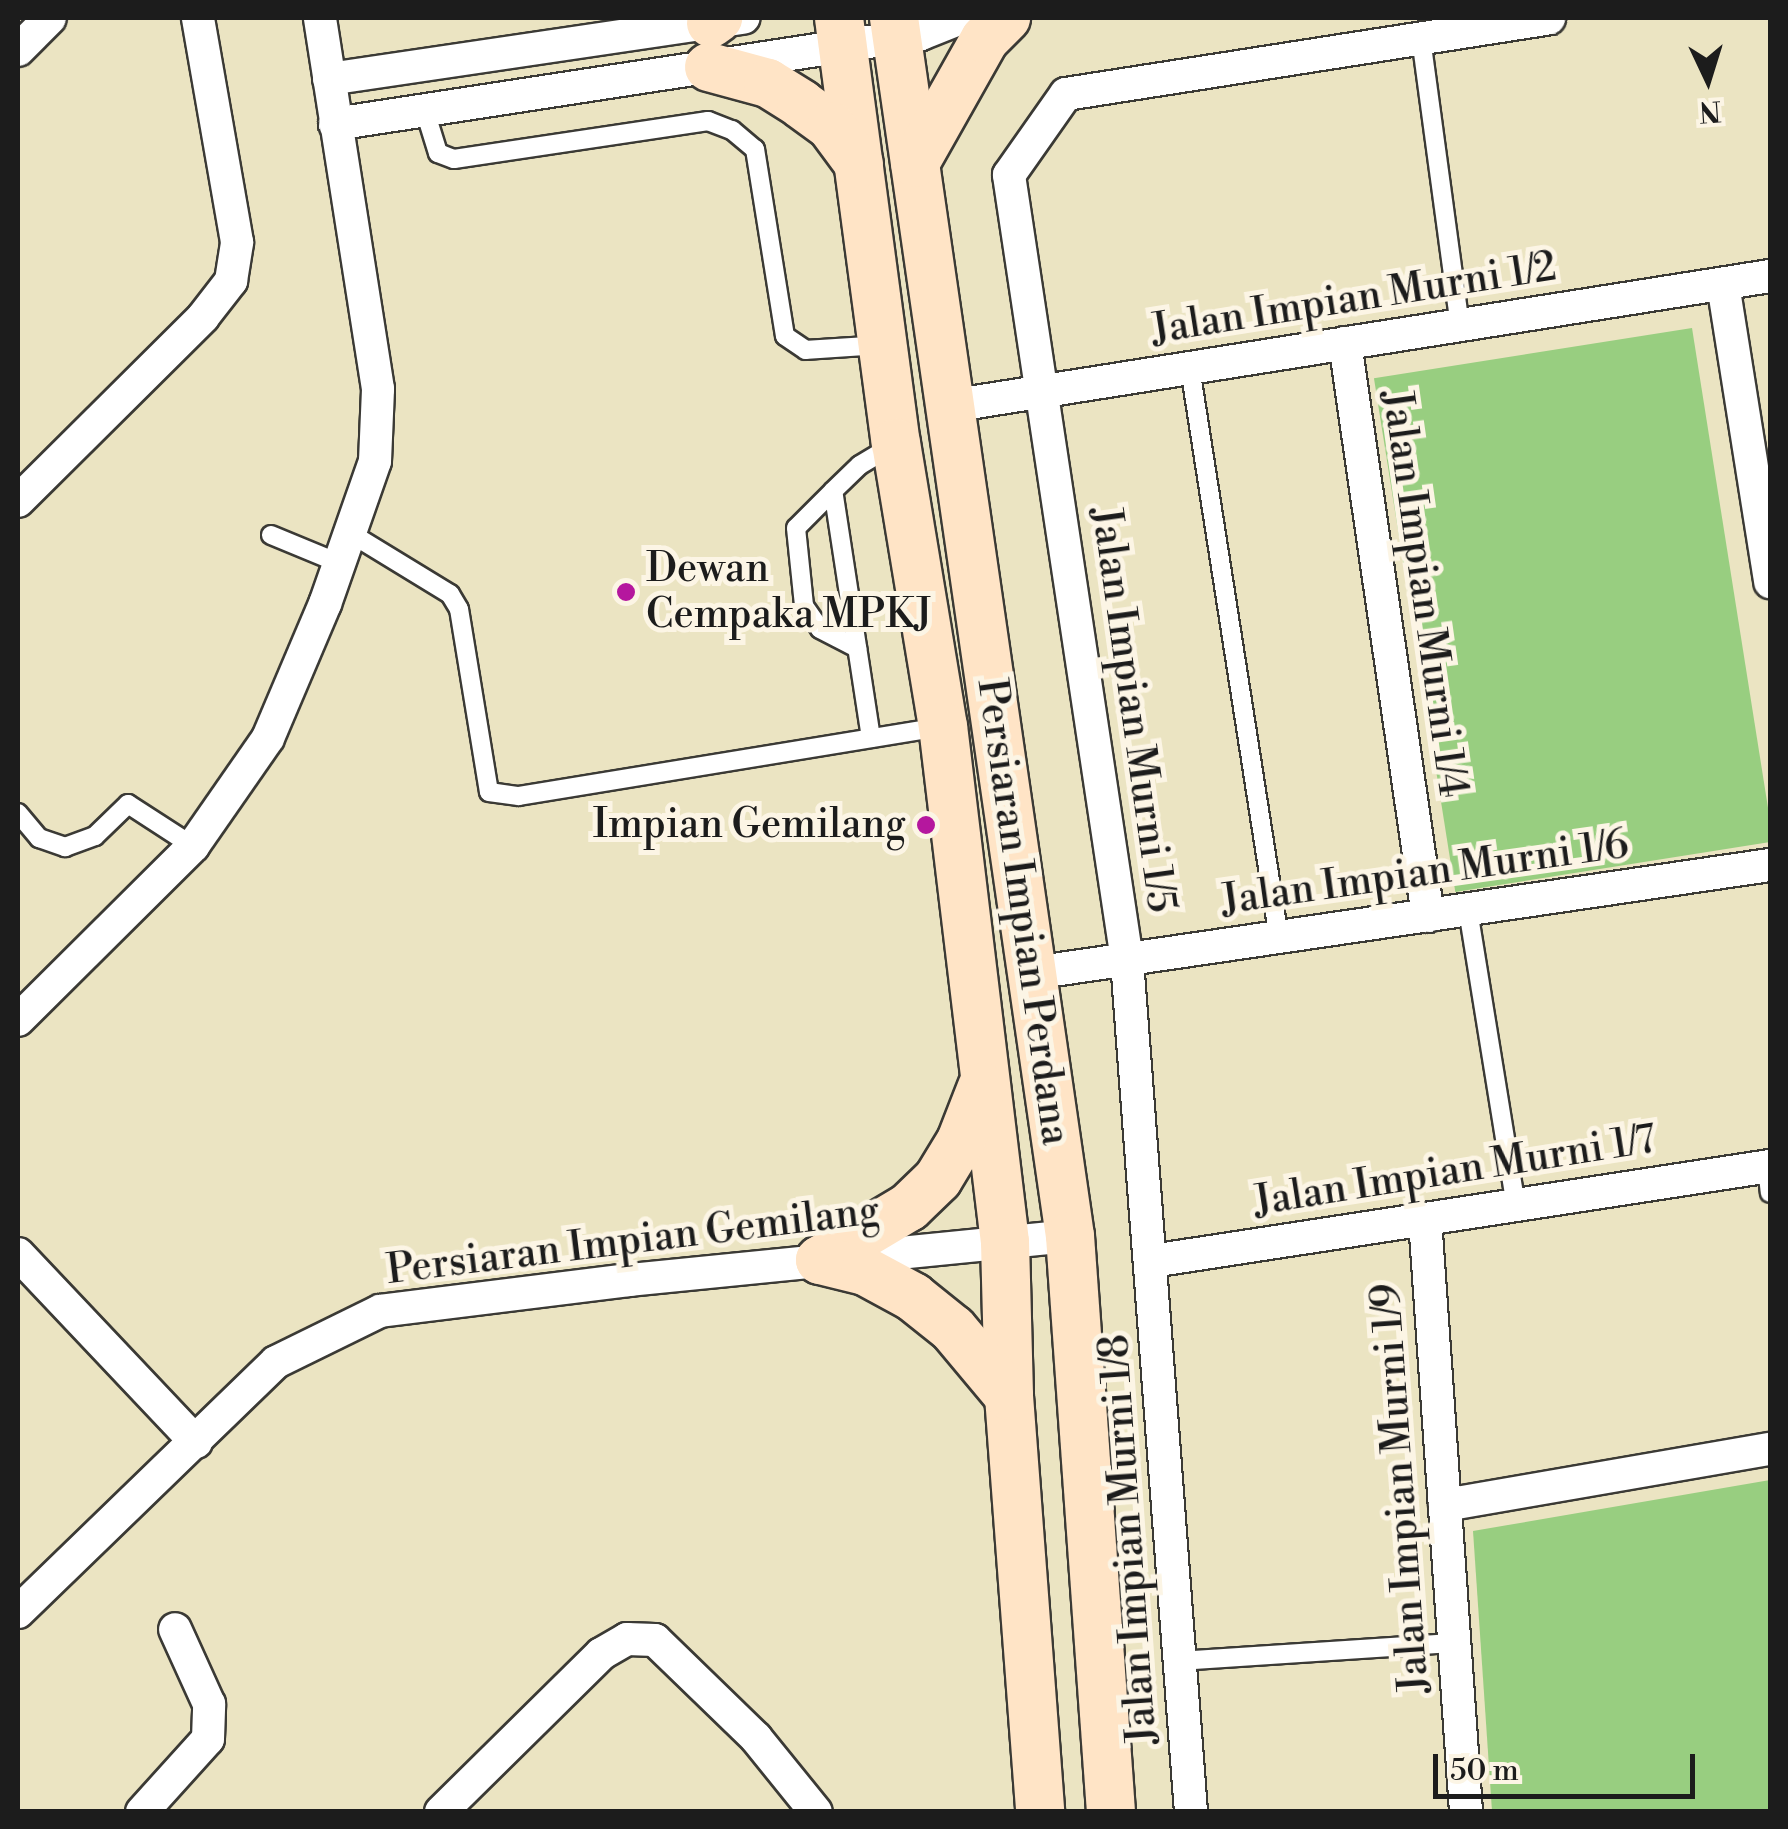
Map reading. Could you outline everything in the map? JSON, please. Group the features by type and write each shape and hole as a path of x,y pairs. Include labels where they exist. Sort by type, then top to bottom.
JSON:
{"street":[{"path":"18,50 50,18"},
{"path":"18,502 203,317 231,280 237,242 198,18"},
{"path":"18,1020 193,846 268,738 344,548 374,460 378,389 320,18"},
{"path":"328,78 721,31 841,32 896,28 921,34 961,18"},
{"path":"915,163 985,38 1006,18"},
{"path":"1421,38 1549,18"},
{"name":"Persiaran Impian Perdana","path":"896,28 1070,1236 1112,1812"},
{"path":"335,124 425,111 721,31"},
{"path":"721,31 768,83 831,126 858,164"},
{"name":"Persiaran Impian Perdana","path":"841,32 896,443 943,726 1004,1242 1010,1396 1040,1812"},
{"name":"Jalan Impian Murni 1/5","path":"1152,1261 1127,960 1009,174 1066,94 1421,38"},
{"name":"Jalan Impian Murni 1/2","path":"950,406 1770,276"},
{"path":"1722,284 1770,582"},
{"name":"Jalan Impian Murni 1/4","path":"1345,343 1428,916"},
{"name":"Jalan Impian Murni 1/6","path":"1032,974 1770,866"},
{"path":"820,1260 909,1207 938,1179 961,1141 983,1085"},
{"name":"Jalan Impian Murni 1/7","path":"1152,1261 1516,1205 1769,1175"},
{"name":"Jalan Impian Murni 1/9","path":"1425,1219 1466,1812"},
{"name":"Persiaran Impian Gemilang","path":"23,1596 196,1442 276,1362 380,1311 820,1260 1070,1236"},
{"path":"18,1254 196,1442"},
{"path":"820,1260 865,1271 913,1297 954,1329 1010,1396"},
{"name":"Jalan Impian Murni 1/8","path":"1152,1261 1191,1812"},
{"path":"1445,1505 1770,1450"},
{"path":"142,1812 208,1739 209,1704 175,1629"},
{"path":"441,1812 600,1654 627,1639 654,1640 756,1738 816,1812"}],"lane":[{"path":"1421,38 1460,325"},
{"path":"425,111 438,154 454,159 708,121 732,130 755,149 785,336 806,350 883,345"},
{"path":"1190,368 1279,938"},
{"path":"857,648 820,629 804,606 796,528 860,465 896,443"},
{"path":"834,491 871,738"},
{"path":"270,535 344,548 450,594 459,608 489,792 519,796 943,726"},
{"path":"18,813 40,838 65,847 95,836 128,804 193,846"},
{"path":"1468,910 1516,1205"},
{"path":"1180,1661 1454,1644"}],"green space":[{"path":"1692,328 1770,820 1770,842 1455,892 1374,378"},
{"path":"1770,1480 1770,1811 1492,1811 1473,1531"}],"place":[{"name":"Dewan Cempaka MPKJ","path":"626,592"},
{"name":"Impian Gemilang","path":"926,825"}]}
